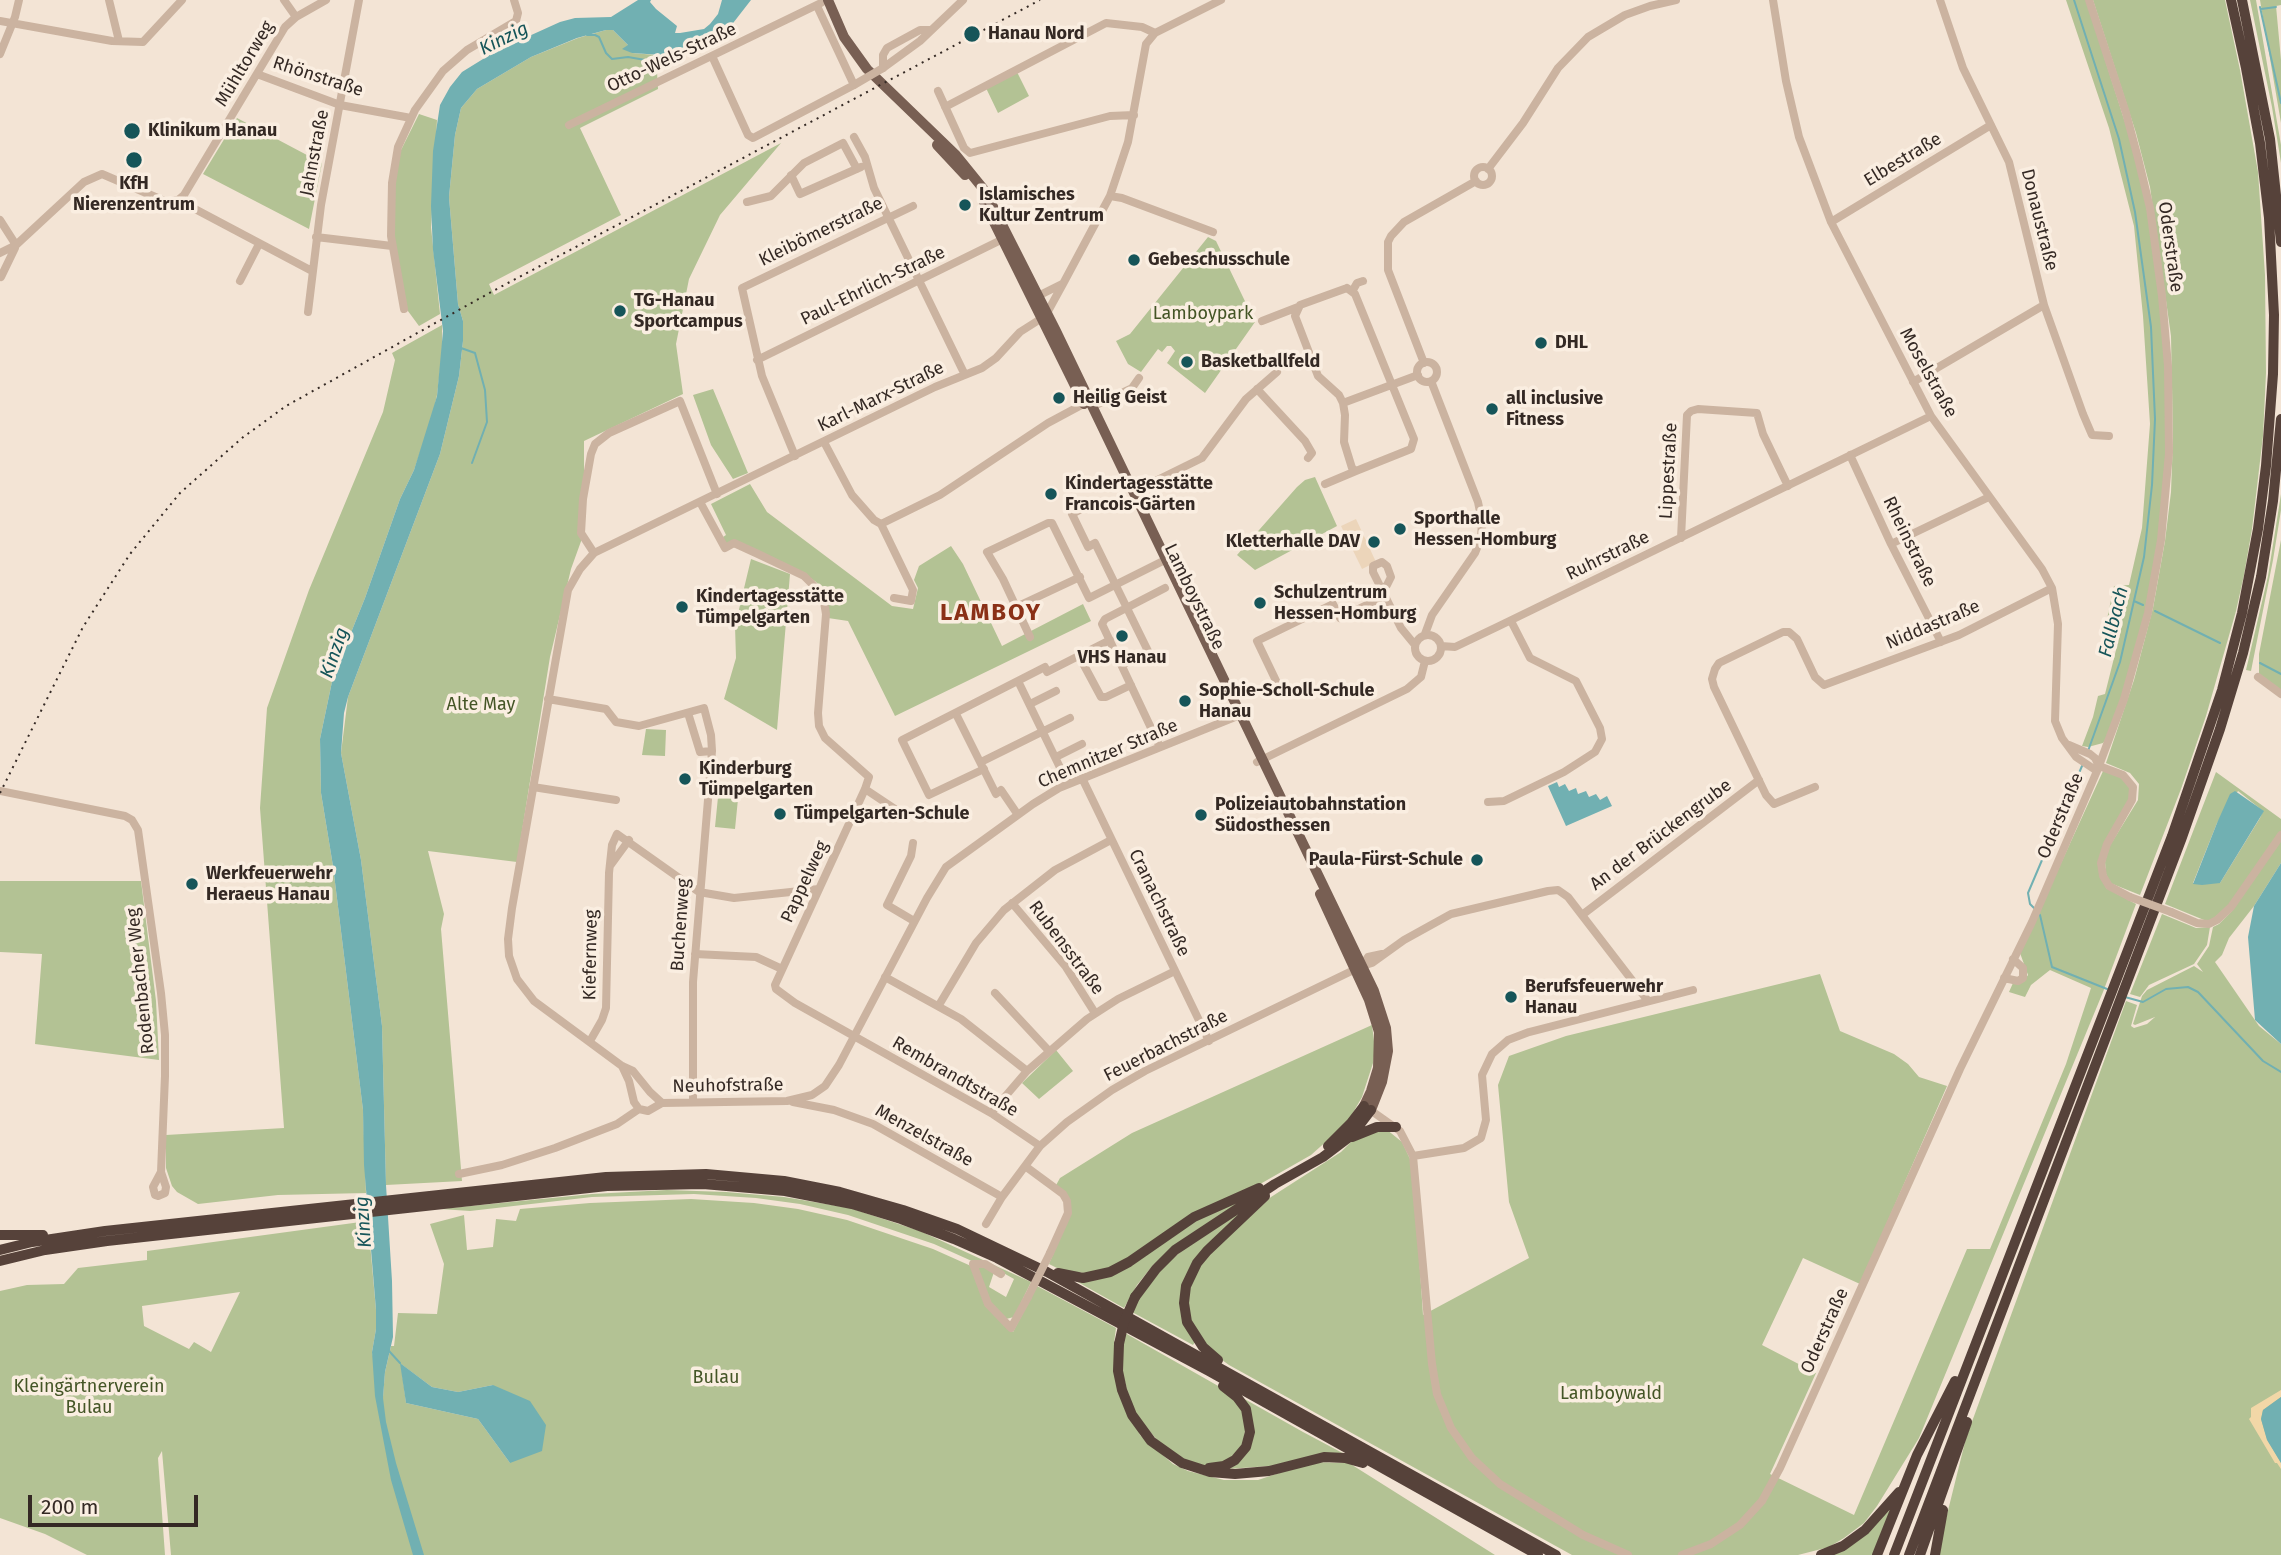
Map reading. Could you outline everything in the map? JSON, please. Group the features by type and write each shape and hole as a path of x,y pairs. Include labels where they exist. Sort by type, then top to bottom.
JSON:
{"highway":[{"path":"1909,1555 1989,1347 2172,836 2222,690 2250,574 2266,466 2273,338 2269,218 2255,110 2231,0"},
{"path":"2242,0 2270,139 2281,242"},
{"path":"1894,1555 1975,1345 2199,790 2243,653 2263,564 2273,501 2281,419"},
{"path":"1367,1108 1359,1127 1346,1140 1175,1250 1156,1269 1135,1297 1124,1322 1117,1361 1122,1390 1137,1424 1166,1454 1196,1468 1254,1474 1324,1457 1373,1463"},
{"path":"1306,1166 1367,1108"},
{"path":"1346,1140 1377,1127 1396,1127"},
{"path":"0,1250 57,1238 352,1208 561,1180 706,1174 784,1181 854,1195 929,1218 978,1238 1047,1272 1556,1555"},
{"path":"412,1201 607,1186 668,1184 758,1188 842,1202 923,1227 997,1258 1209,1371 1538,1555"},
{"path":"1047,1272 1083,1278 1110,1272 1194,1217 1259,1188 1275,1184"},
{"path":"1229,1372 1203,1347 1192,1331 1184,1310 1186,1286 1197,1263 1207,1251 1261,1201 1275,1184"},
{"path":"0,1261 79,1245 352,1208"},
{"path":"0,1235 41,1234 57,1238"},
{"path":"1877,1555 1931,1424 1975,1345"},
{"path":"1920,1555 1948,1482 1989,1347"},
{"path":"1196,1468 1215,1468 1235,1460 1245,1447 1250,1432 1248,1414 1242,1403 1209,1371"},
{"path":"1935,1555 1948,1482"},
{"path":"1821,1555 1843,1546 1865,1530 1903,1488"}],"main road":[{"name":"Lamboystraße","path":"827,0 840,30 867,69 961,160 985,191 1038,296 1044,316"},
{"name":"Lamboystraße","path":"920,122 926,133 967,177 983,199 1133,492 1163,561"},
{"name":"Lamboystraße","path":"1089,404 1359,968 1373,1010 1380,1043 1367,1108"}],"street":[{"path":"0,54 19,0"},
{"path":"109,0 119,41"},
{"path":"0,21 119,41 146,40 181,0"},
{"path":"284,0 296,17 326,0"},
{"name":"Jahnstraße","path":"308,312 316,237 359,0"},
{"path":"404,309 392,246 391,202 398,147 426,91 447,67 467,50 516,21 518,16 514,0"},
{"name":"Otto-Wels-Straße","path":"569,125 827,0"},
{"path":"712,56 750,137 883,68 931,30 963,0"},
{"path":"1044,316 1110,197 1125,155 1148,40 1155,33 1222,0"},
{"path":"1424,363 1388,270 1388,243 1391,236 1404,222 1476,181 1476,170 1483,167 1488,169 1523,123 1558,68 1582,43 1625,15 1676,0"},
{"name":"Moselstraße","path":"1773,0 1786,81 1799,136 1831,222 1931,416 2042,569 2052,588 2058,624 2054,713 2058,730 2082,762 2123,775 2133,787 2132,800 2107,844 2101,863 2105,881 2113,889 2130,897 2197,923 2208,924 2217,920 2231,907 2281,835"},
{"name":"Donaustraße","path":"1940,0 1963,68 2009,162 2044,306 2092,435 2109,436"},
{"name":"Oderstraße","path":"1682,1555 1712,1544 1733,1531 1754,1511 1767,1492 1960,1069 2032,922 2109,741 2130,681 2148,613 2159,553 2169,453 2168,373 2160,274 2146,187 2126,113 2089,0"},
{"path":"817,6 854,85"},
{"name":"Mühltorweg","path":"178,201 285,27 296,17"},
{"path":"945,107 1106,23 1145,27 1155,33"},
{"path":"883,68 883,55 887,48 920,30 931,30"},
{"name":"Rhönstraße","path":"257,74 340,104 411,118"},
{"path":"937,91 964,148 970,153 1110,116 1134,115"},
{"name":"Elbestraße","path":"1831,222 1991,125"},
{"path":"854,137 888,218 965,375"},
{"path":"747,202 771,196 803,163 843,143 857,169"},
{"path":"791,175 800,194 867,164"},
{"path":"0,253 16,246 84,182 95,175 107,174 167,202 178,201 312,271"},
{"path":"1110,197 1122,198 1213,232"},
{"name":"Kleibömerstraße","path":"757,360 742,288 913,206"},
{"path":"0,220 16,246"},
{"path":"316,237 392,246"},
{"name":"Paul-Ehrlich-Straße","path":"757,360 1003,239"},
{"path":"240,281 259,244"},
{"path":"1,277 16,246"},
{"path":"1353,290 1357,283 1363,281"},
{"path":"1038,296 1064,282"},
{"path":"1262,321 1344,289 1353,290"},
{"path":"1325,484 1412,447 1414,439 1387,379 1353,290"},
{"path":"1913,382 2044,306"},
{"path":"1297,307 1295,316 1315,372 1323,383 1339,395 1343,403 1344,442 1352,468 1356,471"},
{"name":"Karl-Marx-Straße","path":"594,553 991,362 1016,335 1044,316"},
{"path":"757,360 767,392 795,456"},
{"path":"1430,362 1436,369 1437,374 1431,381 1422,380 1418,375 1419,368 1424,363 1430,362"},
{"path":"1133,492 1202,458 1246,399 1276,372"},
{"path":"1343,403 1418,375"},
{"path":"881,524 945,493 1048,423 1132,388 1139,378"},
{"path":"1429,635 1435,611 1475,553 1481,538 1482,522 1478,502 1431,381"},
{"path":"1257,389 1305,440 1312,453 1308,458"},
{"path":"662,1103 637,1074 534,1002 517,979 509,956 509,931 568,590 580,569 594,553 583,538 581,524 588,463 595,444 609,433 680,401 717,494"},
{"name":"Lippestraße","path":"1681,538 1687,415 1695,409 1757,413 1763,435 1788,486"},
{"name":"Ruhrstraße","path":"1441,646 1455,647 1511,621 1931,416"},
{"path":"824,442 848,490 868,514 881,524 913,590 911,601 894,598"},
{"name":"Rheinstraße","path":"1850,455 1941,642"},
{"path":"1891,544 1989,497"},
{"path":"700,502 725,548 734,543 804,576 818,590 824,601 826,614 819,726 825,738 865,772 869,778 867,786 898,811"},
{"path":"1085,507 1072,514 1088,547 1095,543 1148,651 1122,665"},
{"path":"1030,637 987,552 1052,523 1089,598 1163,561"},
{"path":"1016,607 1080,577"},
{"path":"1160,747 1101,624 1105,619 1165,588"},
{"name":"Niddastraße","path":"1824,685 1941,642 2052,588"},
{"path":"1279,687 1256,641 1334,604 1340,618 1384,592 1401,628 1415,645 1417,656 1425,661 1432,661 1438,656 1441,646 1429,635"},
{"path":"1488,802 1504,801 1564,772 1595,752 1602,739 1600,728 1576,681 1530,658 1511,621"},
{"name":"An der Brückengrube","path":"1815,787 1774,804 1759,780 1712,679 1714,669 1724,660 1783,632 1789,632 1797,639 1815,677 1824,685"},
{"path":"1415,645 1420,637 1429,635"},
{"path":"1070,718 931,796 902,740 1018,681 1110,640"},
{"path":"1079,656 1101,697 1131,685"},
{"path":"1259,760 1407,689 1421,677 1425,661"},
{"path":"2258,677 2281,694"},
{"path":"1018,681 1068,784"},
{"path":"1030,704 1056,691"},
{"path":"548,699 606,709 616,722 635,726 688,713 700,752 712,751"},
{"name":"Buchenweg","path":"688,713 704,708 712,751 695,954 693,1102"},
{"path":"956,713 996,794 1002,790 1018,815"},
{"name":"Chemnitzer Straße","path":"854,1036 914,921 946,867 1044,797 1068,784 1238,716"},
{"path":"2088,752 2109,741"},
{"path":"1056,757 1082,744"},
{"path":"2067,745 2088,752 2095,758 2098,769"},
{"name":"Cranachstraße","path":"1082,778 1209,1041"},
{"name":"An der Brückengrube","path":"1582,915 1759,780"},
{"name":"Pappelweg","path":"775,988 867,786"},
{"path":"533,787 616,800"},
{"name":"Rodenbacher Weg","path":"0,790 128,817 135,825 140,839 165,1035 166,1074 160,1172"},
{"name":"Kiefernweg","path":"590,1041 603,1020 606,1002 610,866 614,836 621,834 629,840"},
{"path":"610,866 629,840 699,892 739,898 819,889"},
{"path":"939,1005 990,924 1055,870 1111,840"},
{"path":"913,843 911,856 887,905 914,921"},
{"name":"Feuerbachstraße","path":"986,1224 1002,1197 1040,1146 1067,1122 1124,1083 1372,963 1382,954 1451,914 1559,890 1582,915"},
{"name":"Rubensstraße","path":"1012,903 1066,967 1095,1013"},
{"path":"1582,915 1648,1001"},
{"path":"695,954 756,957 782,969"},
{"path":"2004,978 2018,981 2023,978 2023,968 2013,959"},
{"path":"991,1113 1027,1071 1095,1013 1175,971"},
{"path":"885,976 939,1005 978,1031 1027,1071"},
{"name":"Rembrandtstraße","path":"775,988 795,1003 991,1113 1040,1146"},
{"path":"1413,1156 1464,1148 1481,1138 1486,1120 1482,1075 1492,1054 1504,1042 1528,1032 1693,990"},
{"path":"995,993 1049,1051"},
{"name":"Neuhofstraße","path":"459,1174 502,1165 555,1148 617,1124 639,1109 648,1111 662,1103 787,1101 806,1097 825,1086 854,1036"},
{"path":"622,1066 639,1109"},
{"name":"Menzelstraße","path":"787,1101 834,1110 873,1124 1002,1197"},
{"path":"1367,1108 1396,1127 1407,1140 1413,1156 1432,1364 1437,1394 1451,1428 1472,1458 1500,1484 1594,1541 1628,1555"},
{"path":"1001,1274 985,1264 974,1264 988,1304 1011,1328 1068,1213 1068,1202 1058,1191 1025,1166"}],"green space":[{"path":"2066,0 2086,0 2137,160 2155,250 2165,353 2167,438 2164,497 2150,597 2128,681 2108,737 2103,743 2088,747 2082,746 2098,696 2105,694 2120,634 2110,631 2107,619 2114,586 2129,585 2142,528 2150,424 2134,226 2109,128"},
{"path":"2093,0 2225,0 2258,172 2265,275 2266,373 2263,436 2244,575 2206,716 2140,895 2110,883 2106,874 2105,862 2109,847 2138,800 2139,784 2130,773 2106,763 2134,680 2153,608 2165,541 2171,492 2173,438 2171,336 2150,187 2136,133"},
{"path":"2250,0 2256,0 2281,145 2281,163 2272,107"},
{"path":"2260,0 2281,0 2281,5 2276,6 2281,60 2281,123"},
{"name":"Alte May","path":"606,30 613,30 632,53 656,55 658,89 580,128 621,215 489,284 494,295 781,143 720,215 689,279 676,344 683,394 584,441 584,533 571,569 550,657 517,862 428,851 444,914 441,929 462,1181 386,1185 382,1026 361,860 341,753 348,697 440,454 459,376 463,321 458,304 449,197 455,135 461,108 477,89 531,57"},
{"path":"1017,72 1029,96 998,113 986,88"},
{"path":"419,114 437,120 431,227 440,314 419,326 405,307 393,206 400,152"},
{"path":"237,118 322,163 309,229 203,174"},
{"name":"Lamboypark","path":"1208,237 1216,241 1255,322 1205,393 1167,363 1175,351 1171,346 1167,346 1162,352 1158,349 1141,372 1128,364 1116,341 1130,334"},
{"path":"442,325 442,353 432,418 333,677 320,739 321,793 333,866 363,1110 366,1193 278,1195 198,1204 172,1186 166,1168 166,1135 284,1128 260,808 267,708 309,590 383,412 395,360 392,353"},
{"path":"713,389 748,473 733,479 711,445 693,395"},
{"path":"1315,477 1337,526 1255,570 1237,555 1297,487 1305,480"},
{"path":"750,484 767,512 892,606 913,609 918,588 914,580 919,566 951,546 963,564 1002,646 1083,604 1091,621 895,716 848,621 828,618 820,587 816,582 799,570 725,544 723,537 726,535 711,504"},
{"path":"2281,494 2273,560 2251,671 2246,670 2268,576"},
{"path":"2281,540 2281,691 2259,675 2259,654"},
{"path":"751,559 790,574 777,730 724,699 736,658 735,626"},
{"path":"646,729 666,730 665,756 642,755"},
{"name":"Lamboywald","path":"2104,769 2119,775 2130,787 2131,795 2102,850 2106,888 2136,904 2103,992 1919,1438 1877,1506 1864,1523 1844,1538 1829,1547 1798,1555 1572,1555 1229,1365 1211,1352 1190,1322 1187,1294 1202,1261 1271,1197 1341,1152 1365,1128 1386,1129 1402,1142 1410,1159 1423,1315 1529,1258 1509,1202 1498,1085 1509,1056 1566,1036 1820,974 1840,1031 1894,1054 1908,1064 1919,1077 1947,1086 1860,1284 1803,1258 1762,1345 1816,1373 1770,1474 1854,1515 1967,1249 1990,1249 2066,1064 2091,988 2050,970 2031,985 2025,997 2009,992 2013,983 2022,983 2028,975 2020,953"},
{"path":"2216,772 2281,819 2281,832 2229,906 2211,920 2204,920 2165,904","holes":["2238,791 2263,811 2220,883 2193,883 2217,823"]},
{"path":"718,797 738,799 735,829 715,827"},
{"path":"2281,840 2281,863 2215,962 2259,1026 2281,1044 2281,1555 1937,1555 1966,1438 2126,1001 2137,1005 2131,1026 2134,1028 2147,1024 2155,1017 2133,1024 2142,996 2147,990 2194,966 2203,972 2197,964 2209,946 2213,927 2232,911"},
{"path":"0,881 141,881 156,1001 159,1060 35,1044 42,954 0,952"},
{"path":"2162,914 2196,928 2210,927 2207,945 2194,964 2149,985 2140,997 2130,994"},
{"path":"1372,1025 1375,1049 1362,1097 1347,1123 1311,1155 1127,1260 1096,1274 1063,1271 1049,1264 1070,1212 1055,1187 1060,1178 1132,1133"},
{"path":"1056,1050 1073,1071 1039,1099 1022,1083"},
{"path":"667,1190 784,1197 850,1208 920,1231 1031,1282 1014,1317 1006,1319 989,1303 977,1266 985,1266 994,1272 989,1287 1006,1297 1014,1279 984,1262 974,1262 934,1244 848,1215 756,1198 694,1194 592,1197 470,1211 440,1209 592,1194"},
{"path":"1247,1196 1153,1265 1124,1308 1076,1281 1095,1280 1171,1233"},
{"name":"Bulau","path":"691,1199 754,1203 847,1220 933,1249 971,1266 986,1304 1013,1332 1037,1286 1116,1328 1114,1343 1140,1435 1173,1464 1188,1471 1224,1480 1258,1480 1312,1462 1349,1463 1495,1555 171,1555 162,1451 158,1458 165,1555 87,1555 45,1534 0,1518 0,1291 27,1285 64,1284 78,1268 147,1260 147,1251 368,1221 376,1310 372,1352 383,1397 385,1372 391,1346 394,1346 398,1313 437,1314 444,1264 430,1224 464,1215 467,1250 493,1247 496,1219 516,1221 520,1209","holes":["240,1292 211,1352 194,1342 189,1349 144,1326 142,1306","401,1364 432,1387 458,1392 493,1385 510,1463 478,1419 406,1403"]},
{"path":"1245,1208 1183,1283 1195,1342 1193,1345 1132,1312 1139,1298 1165,1265 1189,1245"},
{"path":"1125,1333 1235,1398 1246,1418 1244,1443 1228,1461 1208,1466 1184,1461 1158,1441 1146,1427 1135,1413 1123,1377 1121,1357"},
{"path":"1241,1397 1350,1457 1213,1470 1248,1449"},
{"path":"1891,1509 1874,1555 1829,1555 1883,1516"}],"sand":[{"path":"2281,1390 2281,1397 2263,1410 2261,1419 2267,1439 2281,1463 2281,1469 2249,1419 2251,1408"}],"shaded area":[{"path":"1356,519 1376,562 1362,569 1341,526"}],"water":[{"path":"638,0 651,0 656,9 677,26 675,33 680,33 704,29 718,14 722,0 751,0 723,36 685,53 676,56 632,53 622,49 628,45 613,30 606,30 577,38 531,57 477,89 461,108 455,135 449,197 458,304 463,321 459,376 440,454 344,713 341,753 361,860 382,1026 393,1337 385,1372 383,1398 396,1463 424,1555 413,1555 391,1480 375,1396 372,1352 376,1310 364,1165 363,1110 333,866 321,793 320,739 333,677 365,598 400,499 414,470 437,396 443,331 433,250 431,206 433,151 440,105 462,72 496,51 560,22 575,18 611,17"},
{"path":"1557,782 1559,787 1565,784 1569,791 1576,788 1578,794 1586,791 1589,797 1596,794 1600,800 1607,796 1612,806 1566,826 1548,786"},
{"path":"2235,791 2264,811 2220,883 2193,884 2230,794"},
{"path":"2281,863 2281,1044 2255,1020 2248,937 2254,906"},
{"path":"400,1363 432,1387 458,1392 493,1385 530,1401 546,1425 542,1451 510,1463 478,1419 406,1403"},
{"path":"2281,1397 2281,1463 2267,1440 2261,1419 2263,1410"}],"waterway":[{"name":"Fallbach","path":"2074,0 2119,139 2135,212 2151,327 2155,419 2152,485 2144,557 2120,662 2088,751"},
{"path":"2260,7 2281,103"},
{"path":"2261,9 2276,7"},
{"path":"587,35 599,37 606,53 612,59 628,57 651,61 658,56 656,55"},
{"path":"461,348 475,353 485,390 487,422 472,463"},
{"path":"2134,601 2143,605"},
{"path":"2155,611 2220,643"},
{"path":"2260,663 2281,674"},
{"name":"Fallbach","path":"2034,908 2030,904 2028,893 2082,766"},
{"name":"Fallbach","path":"2040,915 2052,967 2107,989"},
{"name":"Fallbach","path":"2125,997 2143,1002 2166,989 2188,987 2198,992 2263,1061 2281,1072"},
{"path":"389,1351 400,1363"}],"railway":[{"path":"0,793 83,627 130,554 180,493 242,438 286,406 493,291 1040,0"}],"place":[{"name":"Hanau Nord","path":"972,34"},
{"name":"Klinikum Hanau","path":"132,131"},
{"name":"KfH Nierenzentrum","path":"134,160"},
{"name":"Islamisches Kultur Zentrum","path":"965,205"},
{"name":"Gebeschusschule","path":"1134,260"},
{"name":"TG-Hanau Sportcampus","path":"620,311"},
{"name":"DHL","path":"1541,343"},
{"name":"Basketballfeld","path":"1187,362"},
{"name":"Heilig Geist","path":"1059,398"},
{"name":"all inclusive Fitness","path":"1492,409"},
{"name":"Kindertagesstätte Francois-Gärten","path":"1051,494"},
{"name":"Sporthalle Hessen-Homburg","path":"1400,529"},
{"name":"Kletterhalle DAV","path":"1374,542"},
{"name":"Schulzentrum Hessen-Homburg","path":"1260,603"},
{"name":"Kindertagesstätte Tümpelgarten","path":"682,607"},
{"name":"VHS Hanau","path":"1122,636"},
{"name":"Sophie-Scholl-Schule Hanau","path":"1185,701"},
{"name":"Kinderburg Tümpelgarten","path":"685,779"},
{"name":"Tümpelgarten-Schule","path":"780,814"},
{"name":"Polizeiautobahnstation Südosthessen","path":"1201,815"},
{"name":"Paula-Fürst-Schule","path":"1477,860"},
{"name":"Werkfeuerwehr Heraeus Hanau","path":"192,884"},
{"name":"Berufsfeuerwehr Hanau","path":"1511,997"}],"district":[{"name":"LAMBOY","path":"991,613"}],"water label":[{"name":"Kinzig","path":"504,39"},
{"name":"Kinzig","path":"335,653"},
{"name":"Kinzig","path":"364,1222"}],"park label":[{"name":"Kleingärtnerverein Bulau","path":"89,1397"}]}
